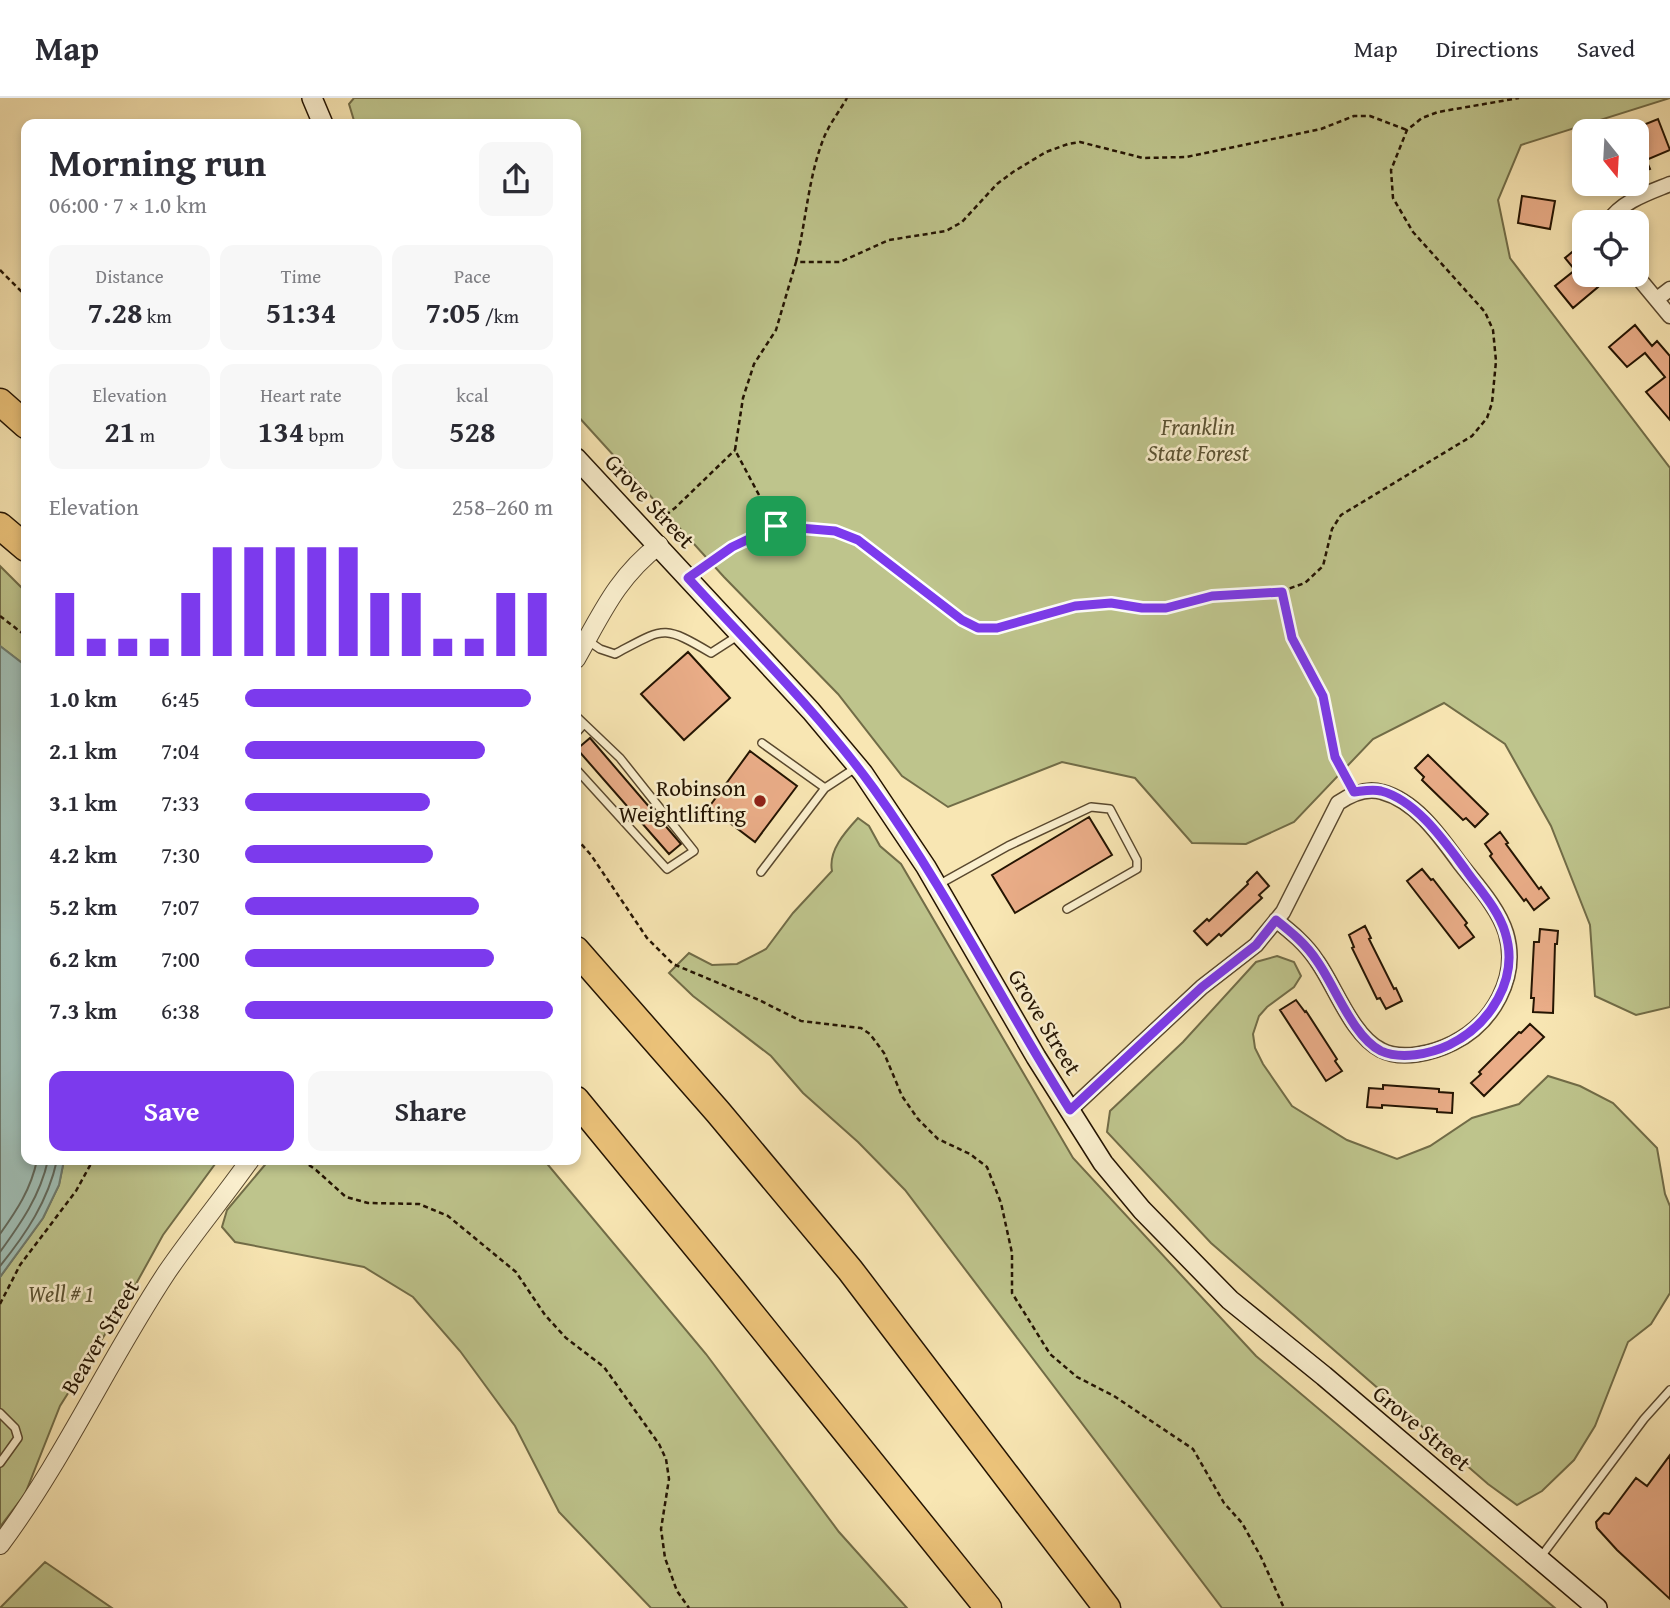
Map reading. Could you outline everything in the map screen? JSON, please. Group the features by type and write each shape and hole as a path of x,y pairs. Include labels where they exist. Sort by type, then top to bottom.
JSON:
{"highway":[{"path":"0,402 21,421"},
{"path":"0,526 21,544"},
{"path":"581,956 719,1112 850,1270 1107,1608"},
{"path":"581,1106 988,1608"}],"main road":[{"path":"312,98 321,119"},
{"name":"Grove Street","path":"581,463 811,711 858,767 908,838 1070,1110 1115,1178 1230,1300 1324,1376 1597,1608"}],"street":[{"path":"1619,210 1638,197 1670,184"},
{"path":"1646,287 1670,316"},
{"path":"1657,299 1670,289"},
{"path":"581,650 623,578 639,560 652,538"},
{"path":"1070,1110 1202,987 1256,945 1276,920 1283,912 1338,803 1354,792 1382,792 1399,800 1428,822 1498,915 1506,933 1505,985 1487,1017 1440,1049 1427,1053 1383,1052 1359,1029 1317,960 1297,937 1276,920"},
{"name":"Beaver Street","path":"0,1545 46,1479 101,1380 167,1272 246,1165"}],"lane":[{"path":"587,640 600,649 615,654 657,632 677,634 711,653 739,634"},
{"path":"581,721 620,758 694,851 667,869 581,774"},
{"path":"581,727 584,724"},
{"path":"762,743 825,788"},
{"path":"761,872 825,788 858,767"},
{"path":"937,885 1008,846 1079,812 1091,807 1110,809 1138,860 1137,869 1067,909"},
{"path":"1539,1559 1644,1419 1670,1390"},
{"path":"0,1413 15,1428 18,1438 0,1463"}],"path":[{"path":"776,526 735,450 743,398 754,365 776,331 796,262 813,174 823,139 847,98"},
{"path":"688,578 732,547 776,526 835,531 858,540 962,620 978,628 997,628 1075,606 1111,603 1142,608 1166,608 1212,596 1282,592 1305,583 1323,566 1332,529 1341,515 1472,436 1487,418 1492,404 1496,361 1493,330 1485,312 1413,232 1393,198 1391,170 1407,130 1422,118 1438,112 1519,98"},
{"path":"796,262 840,262 889,240 946,231 961,222 997,184 1013,172 1046,152 1068,144 1080,142 1143,158 1186,157 1321,128 1353,117 1370,116 1407,130"},
{"path":"0,270 21,291"},
{"path":"652,538 675,508 735,450"},
{"path":"1282,592 1292,638 1323,696 1335,757 1354,792"},
{"path":"0,616 21,632"},
{"path":"581,844 647,938 673,964 801,1021 861,1028 870,1034 884,1053 902,1096 918,1119 938,1139 970,1154 987,1167 1001,1203 1012,1253 1012,1293 1050,1354 1077,1377 1114,1396 1192,1449 1224,1503 1242,1522 1262,1557 1284,1608"},
{"path":"0,1304 20,1265 76,1191 90,1165"},
{"path":"309,1165 346,1197 368,1203 419,1204 449,1216 516,1272 545,1315 566,1338 604,1367 659,1444 666,1459 669,1479 661,1529 664,1558 677,1591 689,1608"}],"green space":[{"name":"Franklin State Forest","path":"354,98 1670,98 1603,119 1572,119 1572,129 1521,145 1498,200 1510,258 1670,468 1670,1007 1636,1015 1595,996 1590,925 1551,826 1505,744 1444,703 1373,739 1294,822 1246,844 1192,843 1135,778 1062,762 948,807 902,776 838,694 724,577 581,420 581,119 354,119 349,104"},
{"path":"0,566 21,587 21,662 0,646"},
{"path":"858,818 869,826 880,846 901,864 1073,1158 1256,1356 1555,1608 1222,1608 905,1190 858,1142 803,1093 771,1056 693,996 669,973 689,953 712,965 737,964 766,949 793,913 832,871 835,849"},
{"path":"1277,956 1294,962 1301,976 1294,987 1259,1016 1253,1034 1255,1048 1292,1106 1347,1140 1397,1159 1430,1146 1472,1118 1519,1104 1548,1076 1580,1086 1613,1103 1657,1148 1665,1194 1670,1206 1670,1293 1651,1324 1628,1342 1595,1426 1574,1460 1542,1491 1517,1505 1488,1484 1211,1243 1107,1132 1110,1111 1183,1042 1256,962"},
{"name":"Well # 1","path":"63,1165 214,1165 163,1235 131,1293 60,1406 25,1494 0,1527 0,1277 43,1218 59,1185"},
{"path":"265,1165 548,1165 706,1354 839,1532 907,1608 651,1608 559,1512 515,1426 460,1351 413,1297 364,1267 235,1242 222,1227 227,1210"},
{"path":"45,1562 112,1608 0,1608"}],"water":[{"path":"0,646 21,662 21,1165 63,1165 59,1185 43,1218 0,1277"}],"building":[{"path":"1658,119 1670,150 1649,159 1649,123"},
{"path":"1522,196 1555,201 1550,229 1518,223"},
{"path":"1572,252 1572,266 1565,258"},
{"path":"1572,272 1572,287 1598,287 1573,308 1555,286"},
{"path":"1635,325 1652,346 1657,341 1670,356 1670,420 1646,392 1665,377 1645,353 1627,367 1609,347"},
{"path":"688,652 730,698 684,740 641,694"},
{"path":"590,738 681,844 669,854 581,754 581,746"},
{"path":"750,751 797,786 755,842 709,807"},
{"path":"1428,755 1488,814 1475,827 1466,818 1463,820 1422,780 1424,777 1415,768"},
{"path":"1089,817 1112,855 1015,913 992,875"},
{"path":"1500,832 1539,889 1541,887 1549,898 1534,910 1490,856 1492,854 1485,844"},
{"path":"1422,869 1467,923 1465,925 1474,937 1459,948 1407,881"},
{"path":"1257,872 1269,886 1259,895 1262,898 1221,936 1219,934 1207,945 1194,931 1207,919 1209,921"},
{"path":"1365,926 1371,938 1369,939 1402,1001 1386,1009 1380,998 1377,999 1352,948 1354,947 1349,935"},
{"path":"1540,929 1558,931 1555,944 1553,1013 1533,1012 1534,998 1531,998 1534,942 1539,942"},
{"path":"1296,1000 1306,1011 1342,1071 1326,1081 1280,1010"},
{"path":"1530,1024 1544,1037 1484,1096 1471,1083 1519,1032"},
{"path":"1383,1085 1439,1089 1439,1092 1453,1093 1452,1113 1437,1112 1437,1109 1382,1105 1382,1108 1367,1107 1369,1088 1383,1089"},
{"path":"1670,1455 1670,1599 1617,1550 1597,1528 1596,1522 1604,1513 1609,1514 1636,1478 1647,1486"}],"place":[{"name":"Robinson Weightlifting","path":"760,801"}],"route":[{"path":"776,526 835,531 858,540 962,620 978,628 997,628 1075,606 1111,603 1142,608 1166,608 1212,596 1282,592 1292,638 1323,696 1335,757 1354,792 1382,792 1399,800 1428,822 1498,915 1506,933 1508,952 1505,985 1498,1001 1487,1017 1457,1041 1440,1049 1427,1053 1383,1052 1359,1029 1317,960 1297,937 1276,920 1256,945 1202,987 1070,1110 1036,1057 937,885 876,792 811,711 688,578 732,547 776,526"}]}
